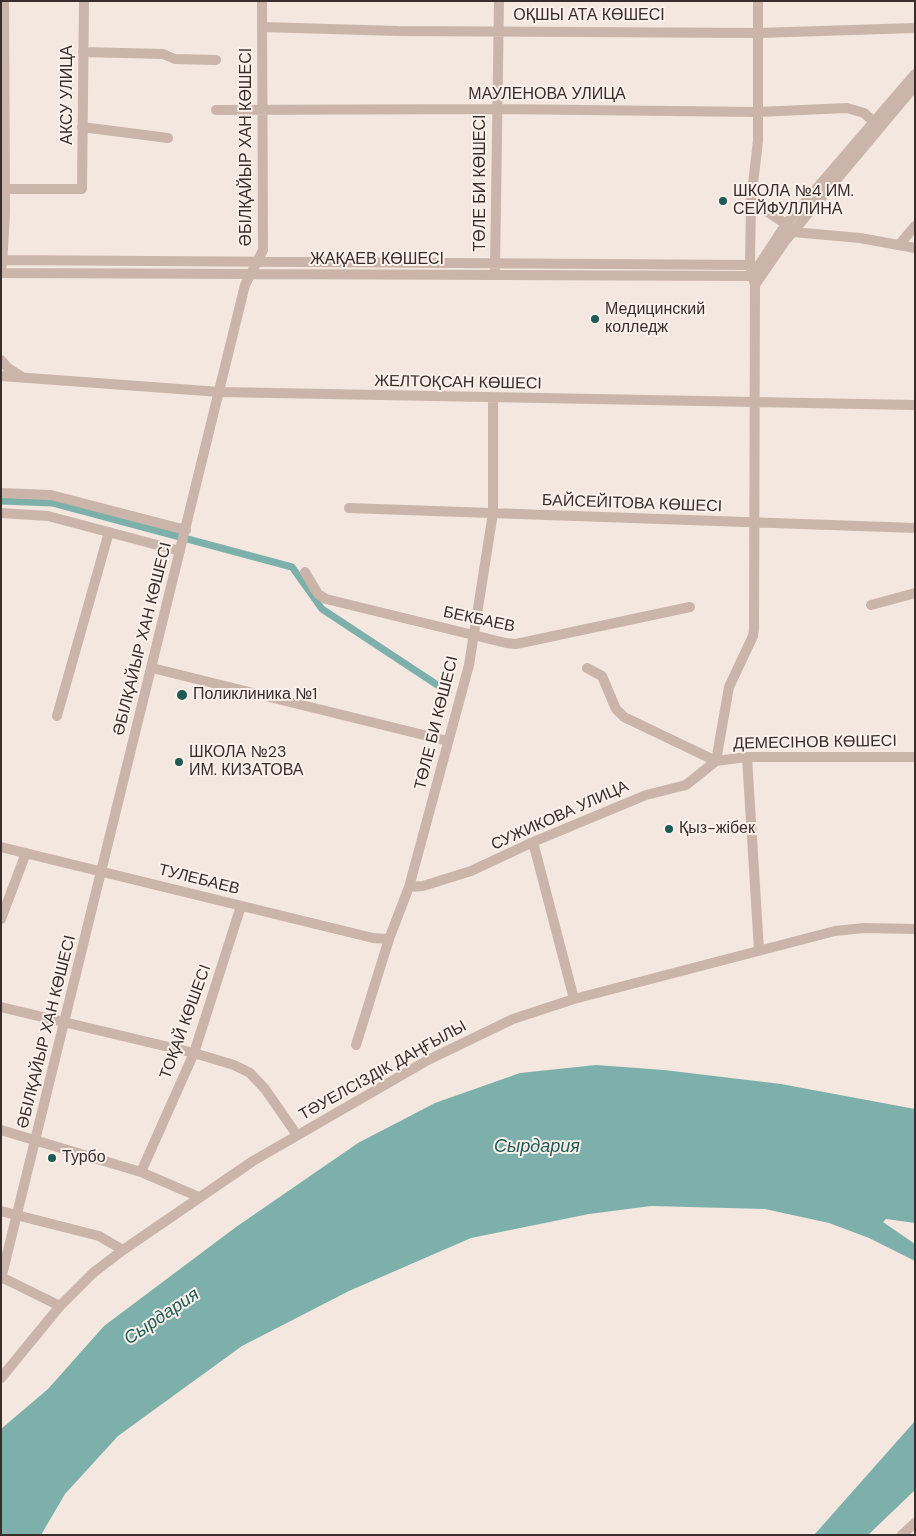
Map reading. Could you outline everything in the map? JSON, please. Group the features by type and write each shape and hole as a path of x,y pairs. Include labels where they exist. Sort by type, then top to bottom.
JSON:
{"street":[{"path":"1,273 5,189 4,1"},
{"name":"АКСУ УЛИЦА","path":"5,189 82,188 84,1"},
{"name":"ӘБІЛҚАЙЫР ХАН КӨШЕСІ","path":"1,1278 245,286 264,250 262,1"},
{"name":"ТӨЛЕ БИ КӨШЕСІ","path":"495,275 499,1"},
{"path":"587,668 602,676 616,709 624,717 716,761 729,687 753,636 753,281 750,265 758,112 758,1"},
{"name":"ОҚШЫ АТА КӨШЕСІ","path":"262,27 758,33 915,28"},
{"path":"83,52 163,54 175,59 216,60"},
{"path":"753,281 789,228 915,74"},
{"path":"789,228 915,86"},
{"name":"МАУЛЕНОВА УЛИЦА","path":"216,110 497,108 758,112 847,108 864,113 874,122"},
{"path":"82,127 168,138"},
{"path":"752,201 789,228 915,248"},
{"path":"899,245 915,226"},
{"name":"ЖАҚАЕВ КӨШЕСІ","path":"2,260 750,265"},
{"name":"ЖАҚАЕВ КӨШЕСІ","path":"1,273 495,275 753,281"},
{"path":"1,360 8,368 22,378"},
{"name":"ЖЕЛТОҚСАН КӨШЕСІ","path":"1,376 220,392 493,399 915,405"},
{"name":"ТӨЛЕ БИ КӨШЕСІ","path":"356,1045 389,939 409,887 469,665 493,514 493,399"},
{"path":"1,493 52,495 186,530"},
{"name":"БАЙСЕЙІТОВА КӨШЕСІ","path":"349,508 915,528"},
{"path":"1,513 48,516 180,551"},
{"path":"57,716 109,532"},
{"name":"БЕКБАЕВ","path":"305,572 318,594 326,599 516,644 690,607"},
{"path":"871,605 915,593"},
{"path":"152,668 448,741"},
{"path":"747,757 759,950"},
{"name":"ДЕМЕСІНОВ КӨШЕСІ","path":"716,761 747,757 915,757"},
{"name":"СУЖИКОВА УЛИЦА","path":"409,887 423,886 471,872 533,842 646,794 686,785 716,761"},
{"path":"533,842 574,999"},
{"name":"ТУЛЕБАЕВ","path":"1,847 373,938 389,939"},
{"path":"1,919 26,853"},
{"name":"ТОҚАЙ КӨШЕСІ","path":"141,1172 194,1053 241,906"},
{"name":"ТӘУЕЛСІЗДІК ДАҢҒЫЛЫ","path":"1,1378 60,1306 93,1273 123,1250 199,1197 297,1135 428,1060 513,1019 574,999 835,931 864,928 915,929"},
{"path":"1,1007 194,1053 234,1065 250,1073 265,1089 297,1135"},
{"path":"1,1130 141,1172 199,1197"},
{"path":"1,1211 99,1236 123,1250"},
{"path":"1,1278 60,1306"},
{"path":"902,1535 915,1523"}],"water":[{"name":"Сырдария","path":"596,1065 664,1070 781,1084 915,1109 915,1223 886,1219 883,1222 915,1244 915,1261 869,1238 829,1223 765,1209 651,1206 589,1214 471,1238 349,1291 242,1346 118,1436 65,1494 41,1535 1,1535 1,1429 48,1389 104,1326 236,1227 358,1143 435,1103 520,1073"},
{"path":"915,1421 915,1490 868,1535 814,1535"}],"waterway":[{"path":"1,501 53,503 292,567 322,609 448,692"}],"place":[{"name":"ШКОЛА №4 ИМ. СЕЙФУЛЛИНА","path":"723,201"},
{"name":"Медицинский колледж","path":"595,319"},
{"name":"Поликлиника №1","path":"182,695"},
{"name":"ШКОЛА №23 ИМ. КИЗАТОВА","path":"179,762"},
{"name":"Қыз-жібек","path":"669,829"},
{"name":"Турбо","path":"52,1158"}]}
